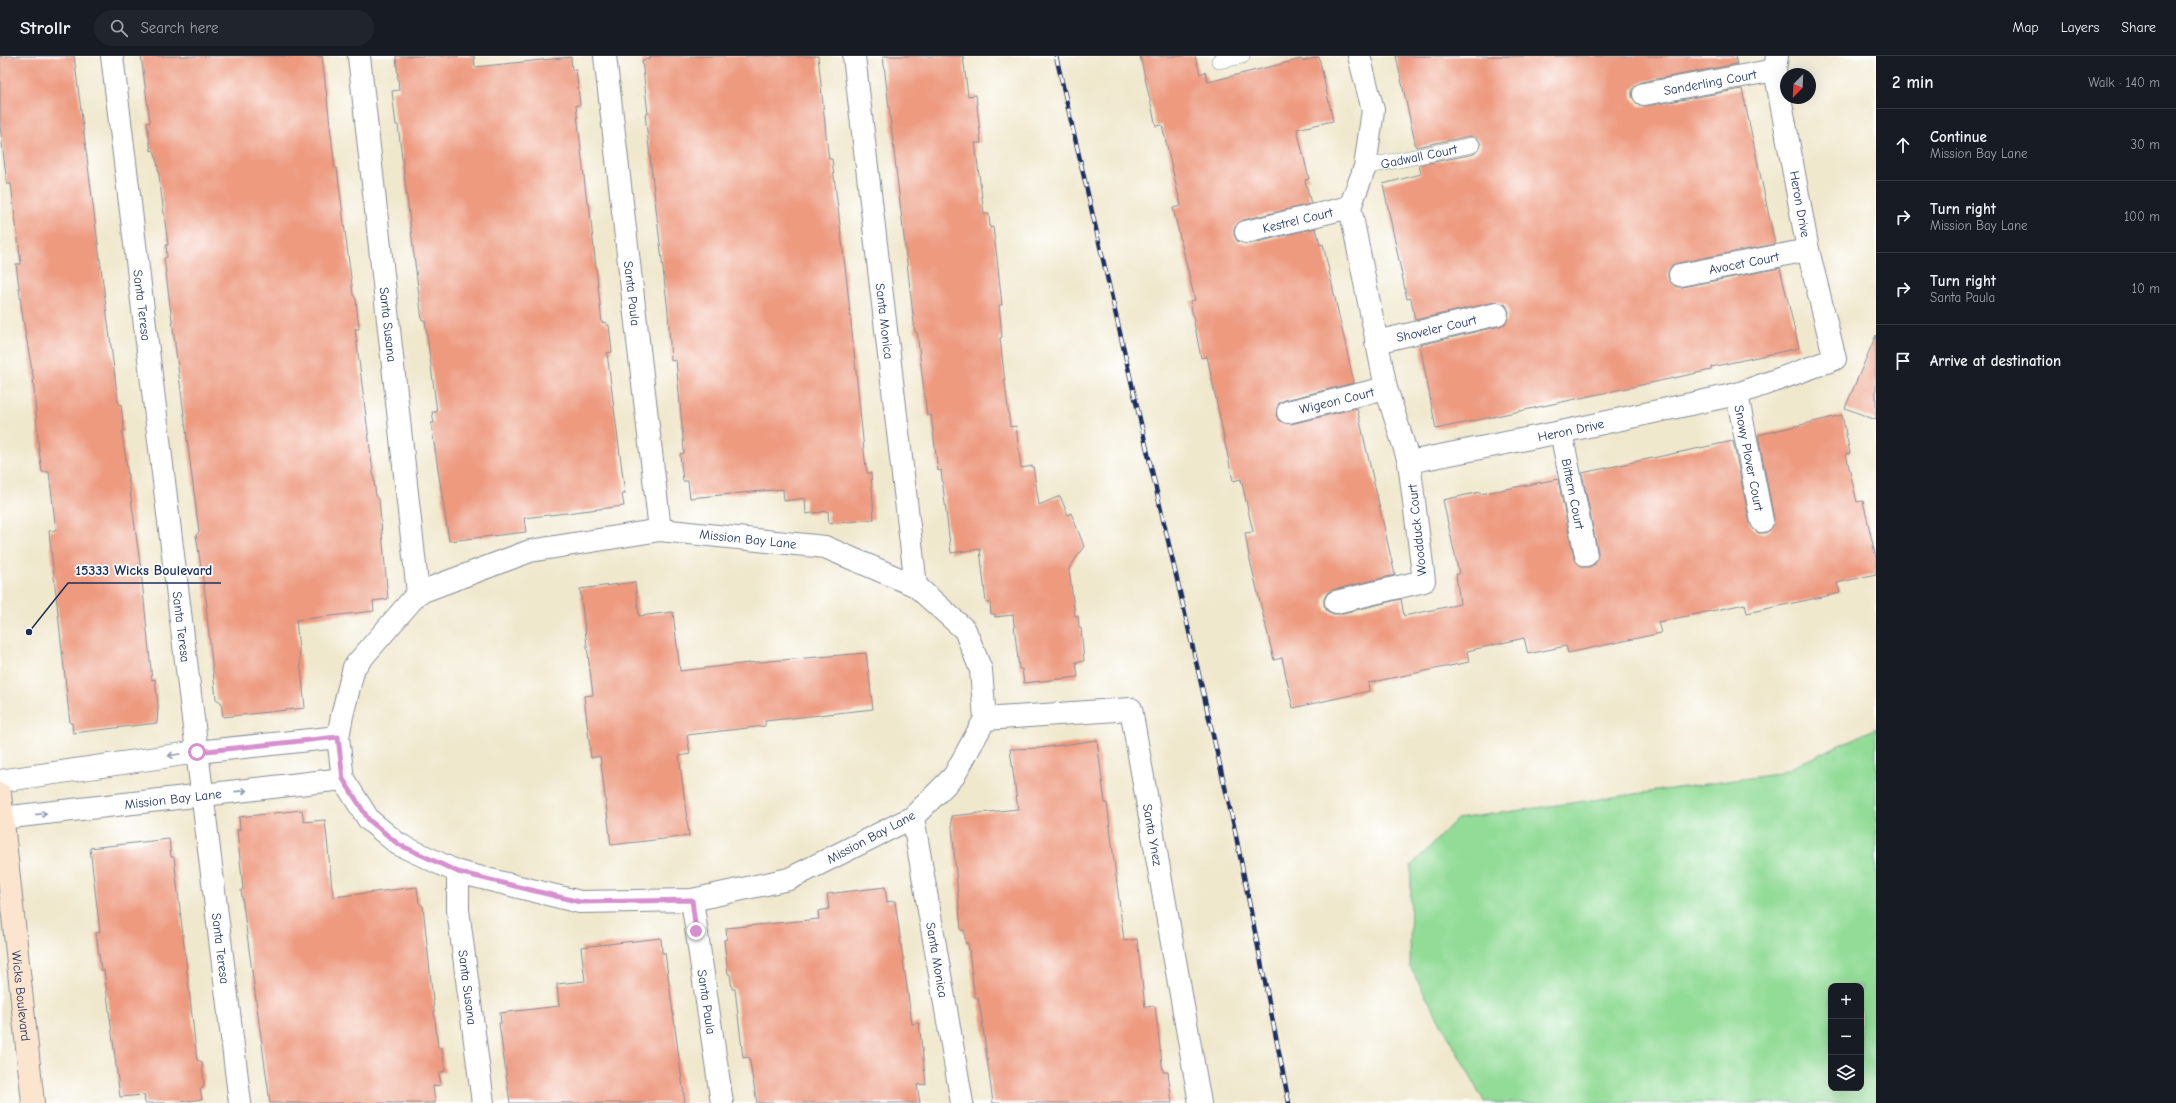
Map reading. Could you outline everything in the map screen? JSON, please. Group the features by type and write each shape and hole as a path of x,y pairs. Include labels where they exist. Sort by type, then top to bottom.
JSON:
{"street":[{"name":"Santa Teresa","path":"112,56 240,1103"},
{"name":"Santa Susana","path":"360,56 418,593"},
{"name":"Santa Paula","path":"605,56 660,530"},
{"name":"Santa Monica","path":"854,56 916,586"},
{"path":"1359,56 1373,110 1366,167 1350,207 1386,388 1409,462"},
{"name":"Sanderling Court","path":"1644,94 1776,63"},
{"name":"Heron Drive","path":"1409,462 1562,432 1736,394 1834,359 1808,250 1776,63"},
{"name":"Kestrel Court","path":"1246,232 1350,207"},
{"name":"Avocet Court","path":"1680,275 1808,250"},
{"name":"Shoveler Court","path":"1376,342 1497,314"},
{"name":"Wigeon Court","path":"1288,412 1386,388"},
{"name":"Snowy Plover Court","path":"1736,394 1762,521"},
{"name":"Bittern Court","path":"1562,432 1586,555"},
{"name":"Woodduck Court","path":"1336,602 1424,581 1409,462"},
{"name":"Mission Bay Lane","path":"660,530 825,547 916,586 965,630 981,670 985,719 954,776 913,817 789,879 692,900 580,902 458,872 398,844 369,820 343,779 338,737 354,667 418,593 530,551 660,530"},
{"name":"Santa Ynez","path":"985,719 1131,709 1200,1103"},
{"path":"0,781 197,752 338,737"},
{"name":"Mission Bay Lane","path":"2,818 343,779"},
{"name":"Wicks Boulevard","path":"0,794 34,1103"},
{"name":"Santa Monica","path":"913,817 962,1103"},
{"name":"Santa Susana","path":"458,872 458,910 483,1103"},
{"name":"Santa Paula","path":"692,900 722,1103"}],"lane":[{"path":"1219,61 1242,56"},
{"name":"Gadwall Court","path":"1366,167 1472,145"}],"green space":[{"path":"1876,728 1876,1103 1485,1103 1410,967 1411,866 1457,819 1777,774"}],"building":[{"path":"0,56 74,56 118,401 119,405 121,404 124,431 122,432 141,571 152,680 155,679 158,706 157,723 73,733 72,723 70,723 49,531 56,530 49,472 42,472 39,451 33,376 23,319 16,264 21,264 11,184 7,184 0,126"},
{"path":"141,56 322,56 335,168 337,168 353,294 356,299 359,329 355,329 376,496 379,499 388,599 373,601 374,611 296,620 305,708 223,717 221,702 216,699 207,606 196,535 199,532 164,258 167,257 166,245 168,245 158,168 155,153 153,150 151,151 147,123 150,122"},
{"path":"396,56 474,56 475,67 571,57 572,70 576,70 580,105 576,105 587,203 589,203 602,323 606,322 606,325 609,325 612,352 607,353 625,494 622,494 624,506 524,518 526,532 449,541 431,423 434,423 432,412 437,412 425,320 422,320 398,125 396,125 392,91 399,90"},
{"path":"650,56 818,56 827,144 829,159 832,159 847,283 865,460 867,473 871,473 874,519 829,524 828,511 806,514 805,498 784,501 783,489 690,498 688,481 683,481 680,454 684,453 676,360 671,361 668,312 645,114 648,114 642,60 650,59"},
{"path":"883,56 963,56 968,96 976,95 981,143 975,143 984,214 989,214 990,228 993,227 997,258 1002,305 999,305 1002,337 1000,338 1010,427 1016,426 1021,468 1033,466 1039,505 1060,496 1068,515 1071,513 1084,546 1069,569 1075,616 1078,616 1079,628 1081,628 1084,661 1076,662 1078,677 1024,683 1022,669 1019,669 1013,615 995,617 995,614 991,614 990,602 986,603 980,549 951,553 941,470 938,471 931,415 927,416 917,332 915,332"},
{"path":"1140,56 1195,56 1200,74 1205,72 1208,82 1301,59 1302,61 1319,57 1333,121 1297,129 1309,179 1305,180 1311,204 1243,220 1234,228 1234,235 1237,241 1249,244 1316,228 1320,245 1323,244 1354,383 1285,400 1279,403 1276,415 1279,421 1291,424 1357,408 1395,575 1333,590 1327,593 1324,599 1324,605 1327,611 1333,614 1339,614 1401,599 1404,616 1460,604 1456,574 1459,574 1443,500 1480,492 1480,494 1558,479 1574,558 1582,567 1589,567 1595,564 1598,553 1582,473 1733,441 1750,524 1758,533 1765,533 1770,530 1774,519 1758,435 1842,415 1850,453 1846,454 1857,502 1863,501 1876,558 1876,574 1837,583 1840,593 1747,613 1745,604 1658,622 1661,633 1568,653 1566,646 1528,654 1524,638 1467,651 1469,662 1368,683 1369,691 1293,708 1282,658 1274,660 1249,556 1245,533 1253,532 1241,479 1233,481 1207,356 1201,358 1190,301 1195,300 1173,208 1181,206 1162,125 1156,126"},
{"path":"1396,56 1735,56 1737,64 1641,82 1632,89 1632,97 1639,106 1646,106 1742,89 1775,244 1678,263 1672,265 1668,271 1668,278 1676,287 1682,287 1780,268 1799,348 1711,367 1711,370 1436,429 1420,345 1500,326 1506,323 1509,312 1506,305 1495,302 1415,320 1411,298 1407,299 1383,184 1421,174 1419,165 1474,154 1480,148 1481,144 1478,139 1470,136 1416,147"},
{"path":"1876,335 1876,420 1845,408"},
{"path":"635,582 639,616 673,612 680,671 758,662 866,653 873,709 765,721 765,726 687,735 690,754 679,756 689,836 611,845 600,756 591,758 584,696 593,695 580,589"},
{"path":"1097,740 1105,803 1107,803 1124,941 1137,939 1145,1007 1155,1006 1163,1072 1168,1072 1172,1103 993,1103 981,1013 978,998 975,998 968,943 966,944 964,930 961,930 951,816 1018,809 1010,749 1041,748"},
{"path":"302,810 304,822 325,820 333,897 417,887 419,903 423,906 438,1048 442,1048 445,1071 439,1073 441,1085 433,1086 435,1103 270,1103 241,890 243,889 237,830 240,830 239,817"},
{"path":"169,839 171,857 174,857 197,1060 202,1062 204,1085 203,1088 200,1088 202,1099 173,1103 145,1103 144,1095 120,1097 104,970 101,970 96,933 100,932 90,848"},
{"path":"885,887 887,902 895,901 912,1024 919,1023 926,1084 917,1085 920,1103 757,1103 749,1057 743,1058 735,989 732,989 730,974 728,974 724,940 727,939 726,928 819,919 818,911 829,909 827,894"},
{"path":"661,938 662,953 665,953 685,1103 510,1103 499,1023 501,1023 500,1013 559,1006 557,984 585,981 581,947"}],"railway":[{"path":"1056,56 1234,826 1289,1103"}],"place":[{"name":"15333 Wicks Boulevard","path":"29,632"}],"route":[{"path":"197,752 338,737 343,779 369,820 398,844 458,872 580,902 692,900 696,931"}]}
